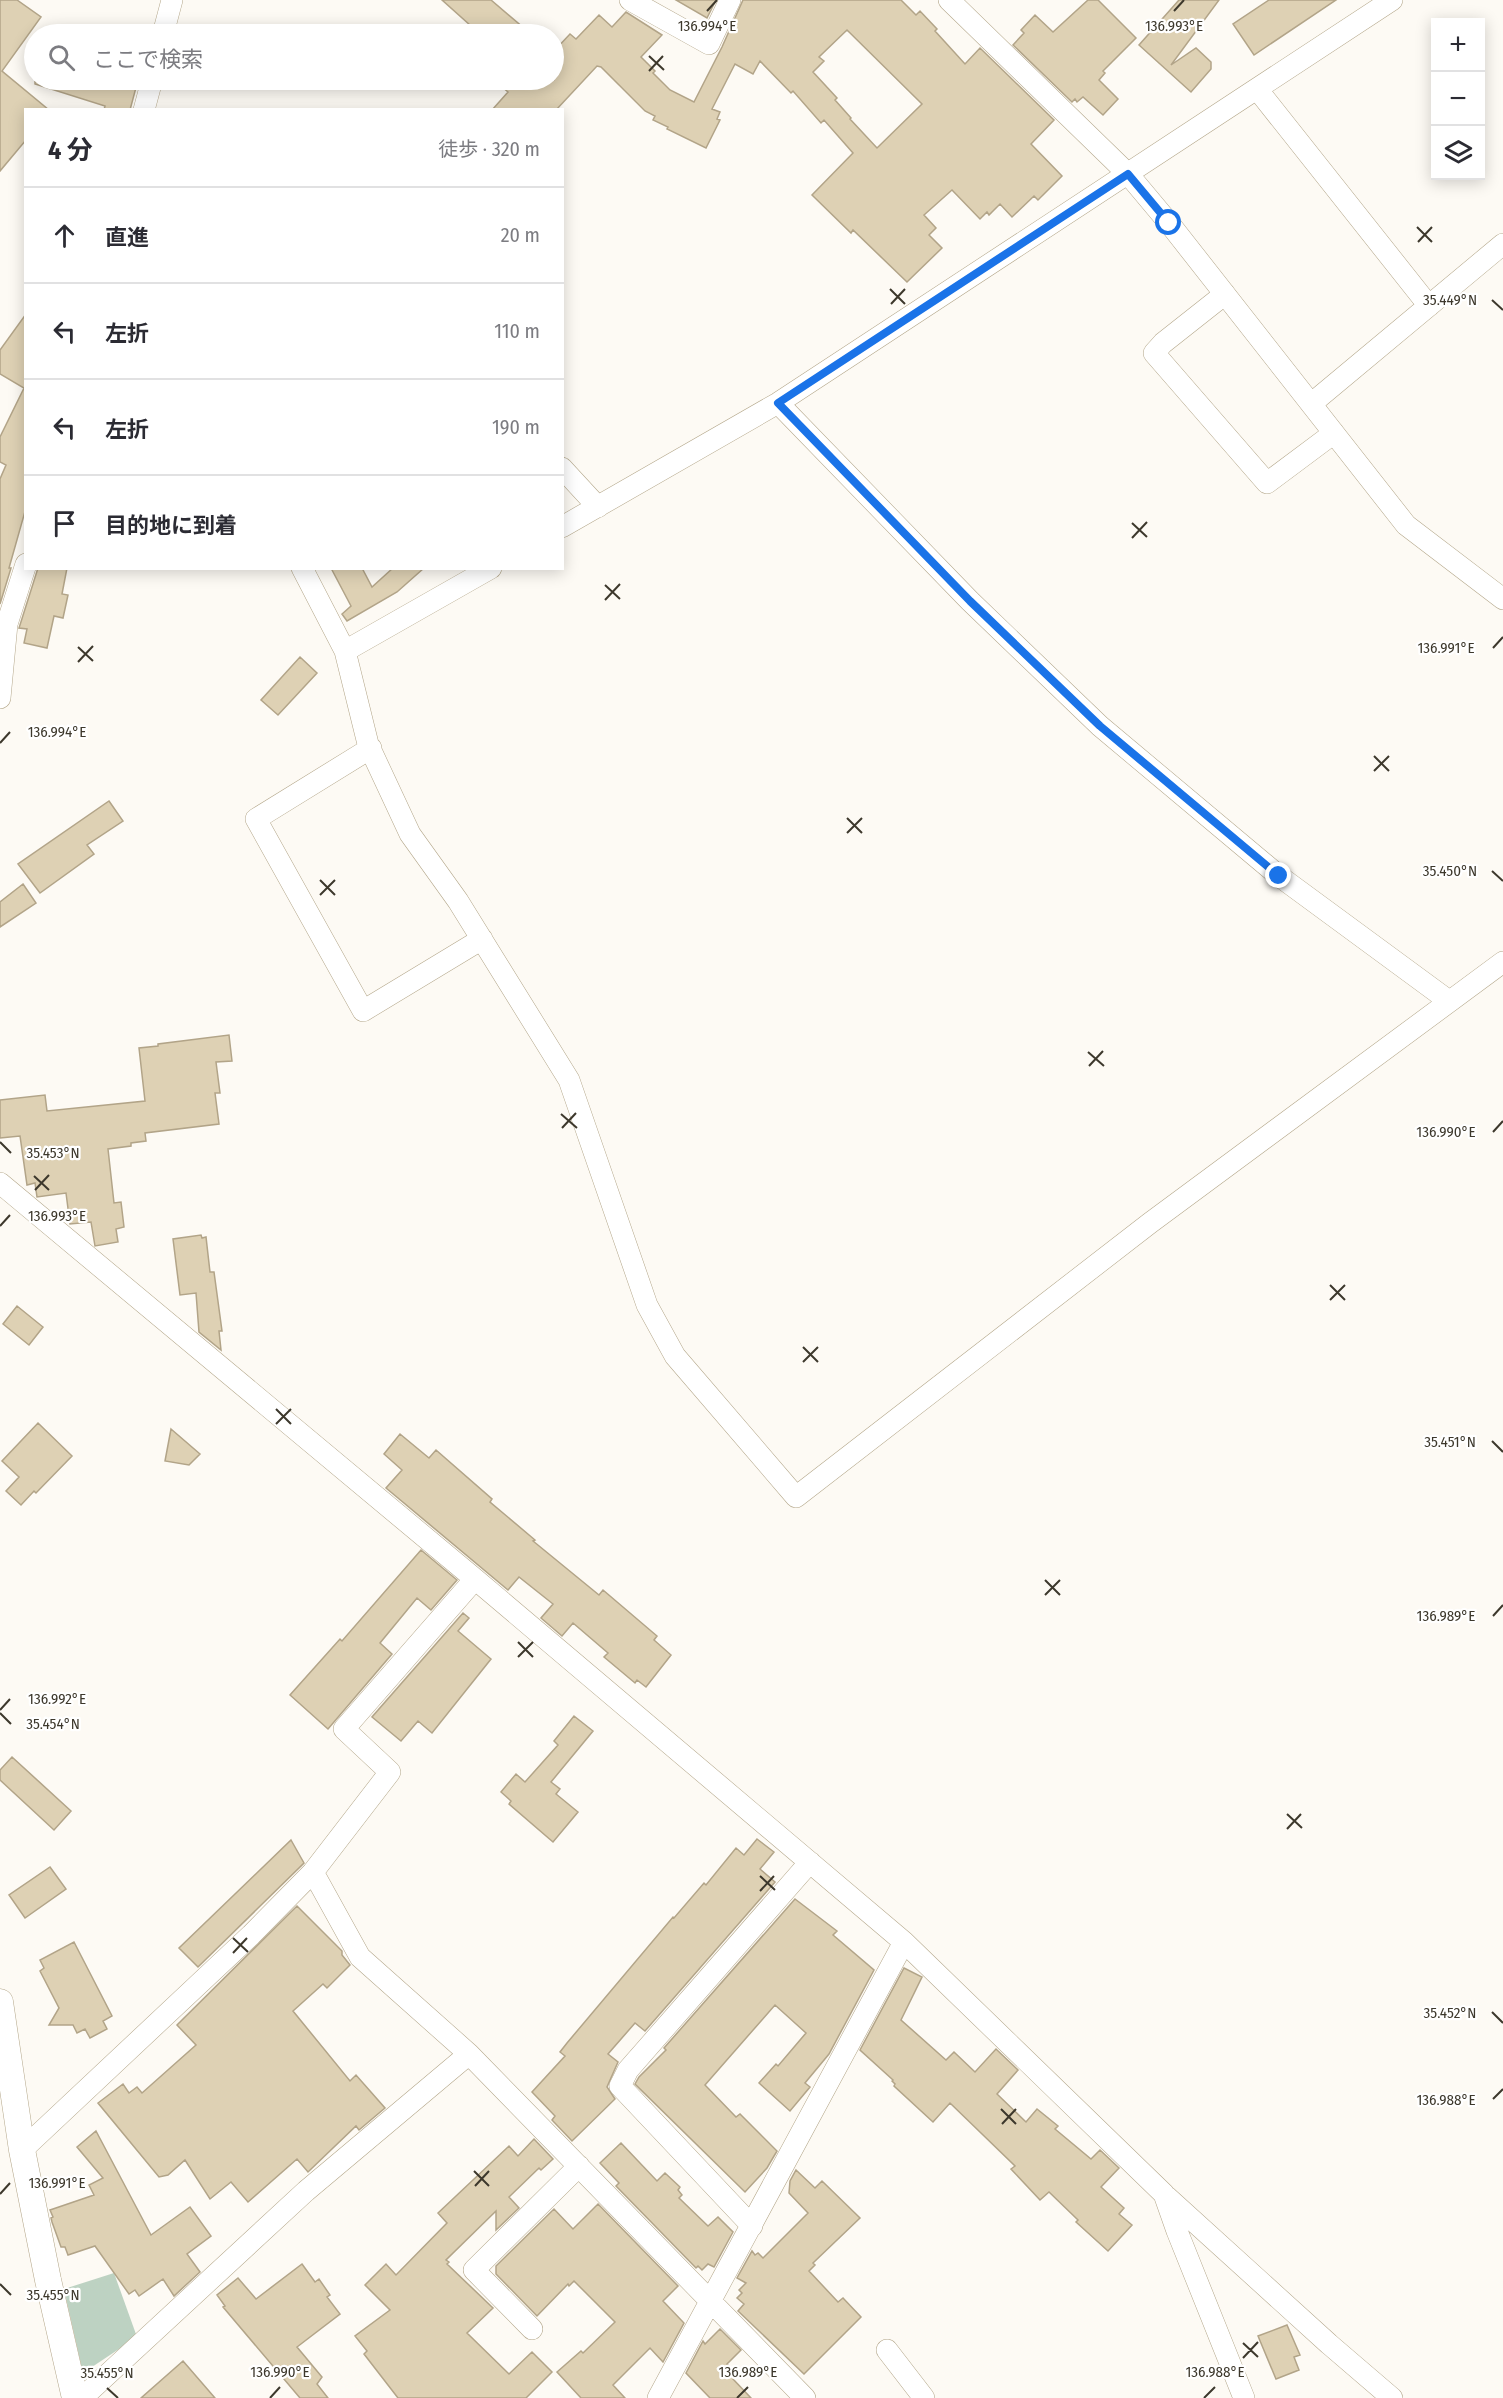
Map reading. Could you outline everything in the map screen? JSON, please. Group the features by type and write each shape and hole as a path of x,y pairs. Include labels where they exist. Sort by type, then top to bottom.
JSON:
{"street":[{"path":"166,24 172,0"},
{"path":"642,3 709,44 730,0"},
{"path":"949,0 1128,174 1406,525 1503,599"},
{"path":"564,526 778,403 1392,0"},
{"path":"1257,89 1429,306"},
{"path":"145,108 149,90"},
{"path":"1311,404 1503,244"},
{"path":"1225,294 1154,352 1267,483 1334,433"},
{"path":"778,403 970,601 1100,726 1279,876 1449,1001"},
{"path":"564,470 598,507"},
{"path":"0,698 7,624 24,570"},
{"path":"303,570 345,651 370,748 410,834 458,900 570,1080 647,1305 675,1356 796,1497 1150,1223 1503,962"},
{"path":"345,651 487,570"},
{"path":"370,748 256,819 363,1011 482,939"},
{"path":"0,1184 475,1579 904,1942 1164,2194 1392,2398"},
{"path":"22,2150 251,1935 314,1872 390,1772 344,1729 475,1579"},
{"path":"752,2226 620,2086 628,2070 810,1862"},
{"path":"314,1872 360,1957 469,2054 805,2398"},
{"path":"658,2398 904,1942"},
{"path":"0,2002 22,2150 75,2398"},
{"path":"82,2398 306,2191 469,2054"},
{"path":"532,2330 474,2270 579,2166"},
{"path":"1164,2194 1244,2398"},
{"path":"887,2350 924,2398"}],"green space":[{"path":"114,2273 137,2337 83,2373 64,2289"}],"building":[{"path":"0,0 17,0 41,17 36,24 24,24 24,41 2,71 47,108 24,108 24,142 0,171"},
{"path":"442,0 491,0 519,24 469,24"},
{"path":"676,0 716,0 707,18"},
{"path":"743,0 901,0 916,15 920,11 965,64 980,48 1054,120 1031,144 1062,176 1038,200 1034,196 1012,217 1000,204 989,215 987,212 980,219 952,190 924,215 936,228 929,235 942,248 907,282 853,230 851,233 812,195 853,153 824,120 821,123 793,91 791,93 760,61 753,74 735,64 712,109 720,112 717,119 720,120 706,148 653,120 655,116 645,111 601,67 597,66 558,108 494,108 508,92 506,90 564,90 564,40 570,34 576,39 599,15 612,27 626,12 662,35 641,57 655,71 653,73 670,90 694,102","holes":["847,30 922,104 877,148 850,119 835,100 837,98 813,72 824,61 819,57"]},
{"path":"1088,0 1098,0 1136,38 1103,71 1105,73 1099,80 1118,99 1103,115 1083,97 1077,102 1075,99 1072,102 1013,45 1024,33 1021,30 1035,15 1053,32"},
{"path":"1179,0 1219,0 1171,65 1196,48 1211,62 1211,69 1191,92 1139,45"},
{"path":"1269,0 1336,0 1254,55 1233,24"},
{"path":"54,90 135,90 131,108 104,108 105,106"},
{"path":"24,317 24,388 0,374 0,350"},
{"path":"24,388 24,515 0,604 0,479 6,465 0,462 0,437"},
{"path":"37,570 67,570 62,594 68,595 63,618 54,616 47,648 24,643 27,629 19,628"},
{"path":"332,570 363,570 372,587 391,570 422,570 397,592 347,621 342,614 351,606"},
{"path":"300,657 317,673 278,715 261,700"},
{"path":"109,801 123,821 87,845 94,854 40,893 18,864"},
{"path":"23,884 36,903 0,927 0,902"},
{"path":"229,1035 232,1061 216,1062 220,1093 215,1093 219,1124 145,1133 146,1141 131,1143 131,1146 108,1149 114,1203 121,1202 124,1227 116,1229 118,1242 95,1246 91,1222 70,1224 66,1193 37,1197 35,1183 27,1185 20,1136 0,1138 0,1100 45,1095 47,1111 145,1101 139,1048"},
{"path":"201,1235 202,1238 206,1237 210,1272 214,1272 222,1331 219,1331 221,1350 199,1332 196,1293 180,1295 173,1239"},
{"path":"17,1306 43,1327 29,1345 3,1324"},
{"path":"38,1423 72,1456 21,1505 6,1491 19,1477 2,1461"},
{"path":"171,1429 200,1454 189,1465 165,1461"},
{"path":"400,1434 429,1458 436,1450 492,1499 490,1502 535,1540 533,1541 599,1595 603,1590 657,1636 654,1640 671,1655 646,1687 637,1680 635,1683 604,1657 608,1653 573,1623 562,1636 541,1618 553,1604 519,1577 508,1590 386,1488 402,1470 384,1454"},
{"path":"421,1550 457,1580 431,1610 417,1598 380,1643 392,1654 328,1729 290,1695 340,1639 342,1641"},
{"path":"463,1613 469,1618 458,1631 491,1659 432,1733 418,1721 401,1741 372,1717"},
{"path":"574,1716 593,1731 551,1782 560,1789 556,1794 578,1812 553,1842 509,1804 511,1801 501,1792 516,1774 525,1782 558,1745 554,1741"},
{"path":"12,1757 71,1811 54,1830 0,1780 0,1770"},
{"path":"757,1839 774,1852 760,1869 775,1882 645,2031 635,2023 608,2054 618,2062 607,2087 615,2099 572,2141 552,2120 555,2116 532,2092 565,2056 560,2052 567,2043 673,1917 704,1883 706,1885 736,1848 744,1855"},
{"path":"291,1840 304,1863 198,1967 179,1948"},
{"path":"50,1867 66,1889 25,1918 9,1895"},
{"path":"795,1899 837,1931 833,1935 874,1970 829,2054 805,2083 810,2087 790,2111 759,2083 776,2064 778,2066 806,2033 775,2005 705,2085 736,2117 740,2114 777,2151 767,2168 745,2192 635,2084"},
{"path":"297,1906 342,1951 342,1955 350,1965 327,1988 323,1984 293,2011 350,2081 356,2075 385,2108 359,2130 356,2126 308,2172 297,2159 248,2202 231,2182 210,2199 185,2160 168,2175 159,2177 98,2103 123,2084 129,2093 137,2087 142,2093 196,2045 177,2025"},
{"path":"74,1942 112,2016 103,2021 107,2029 90,2038 85,2029 77,2033 73,2025 49,2025 59,2008 40,1971 44,1968 40,1960"},
{"path":"904,1968 922,1977 901,2020 946,2060 954,2052 975,2072 996,2049 1018,2070 997,2094 1026,2122 1037,2109 1058,2126 1055,2129 1091,2159 1100,2150 1119,2168 1101,2187 1124,2208 1119,2214 1132,2225 1108,2251 1076,2222 1078,2220 1049,2192 1040,2200 1011,2169 1015,2166 950,2103 933,2122 894,2086 893,2080 860,2050"},
{"path":"96,2131 151,2235 190,2207 211,2236 187,2254 200,2272 174,2296 163,2279 139,2296 135,2290 129,2294 95,2246 68,2255 65,2247 61,2247 50,2210 94,2195 89,2185 103,2178 77,2147"},
{"path":"534,2139 553,2159 541,2170 539,2168 509,2197 519,2208 496,2230 496,2211 446,2260 449,2262 447,2264 493,2308 467,2333 509,2374 532,2352 552,2372 526,2398 398,2398 364,2354 367,2351 355,2336 390,2310 365,2285 386,2264 396,2275 447,2223 438,2213 509,2146 518,2156"},
{"path":"621,2143 657,2181 665,2173 680,2187 678,2190 682,2195 679,2198 708,2226 718,2217 733,2232 714,2267 708,2264 702,2270 698,2266 696,2268 616,2186 619,2183 600,2163"},
{"path":"796,2170 815,2188 822,2181 860,2218 813,2263 815,2265 809,2271 838,2302 843,2298 861,2317 804,2374 738,2311 744,2304 737,2298 742,2293 739,2290 746,2283 737,2278 752,2251 763,2258 808,2213 789,2193 790,2181"},
{"path":"598,2204 678,2286 663,2301 684,2323 663,2362 650,2348 613,2385 625,2398 581,2398 557,2372 581,2351 583,2353 615,2322 574,2281 569,2286 568,2284 537,2316 496,2274 496,2266 554,2209 573,2229"},
{"path":"302,2264 315,2282 319,2279 330,2295 327,2297 340,2314 297,2347 322,2377 317,2384 328,2398 300,2398 223,2307 225,2306 217,2295 238,2278 256,2299"},
{"path":"1287,2325 1300,2355 1294,2357 1299,2370 1276,2379 1258,2336"},
{"path":"720,2329 741,2350 727,2364 737,2375 733,2379 751,2398 710,2398 686,2373 703,2341 705,2344"},
{"path":"183,2361 215,2398 141,2398"}],"route":[{"path":"1169,223 1128,174 778,403 970,601 1100,726 1279,876"}]}
